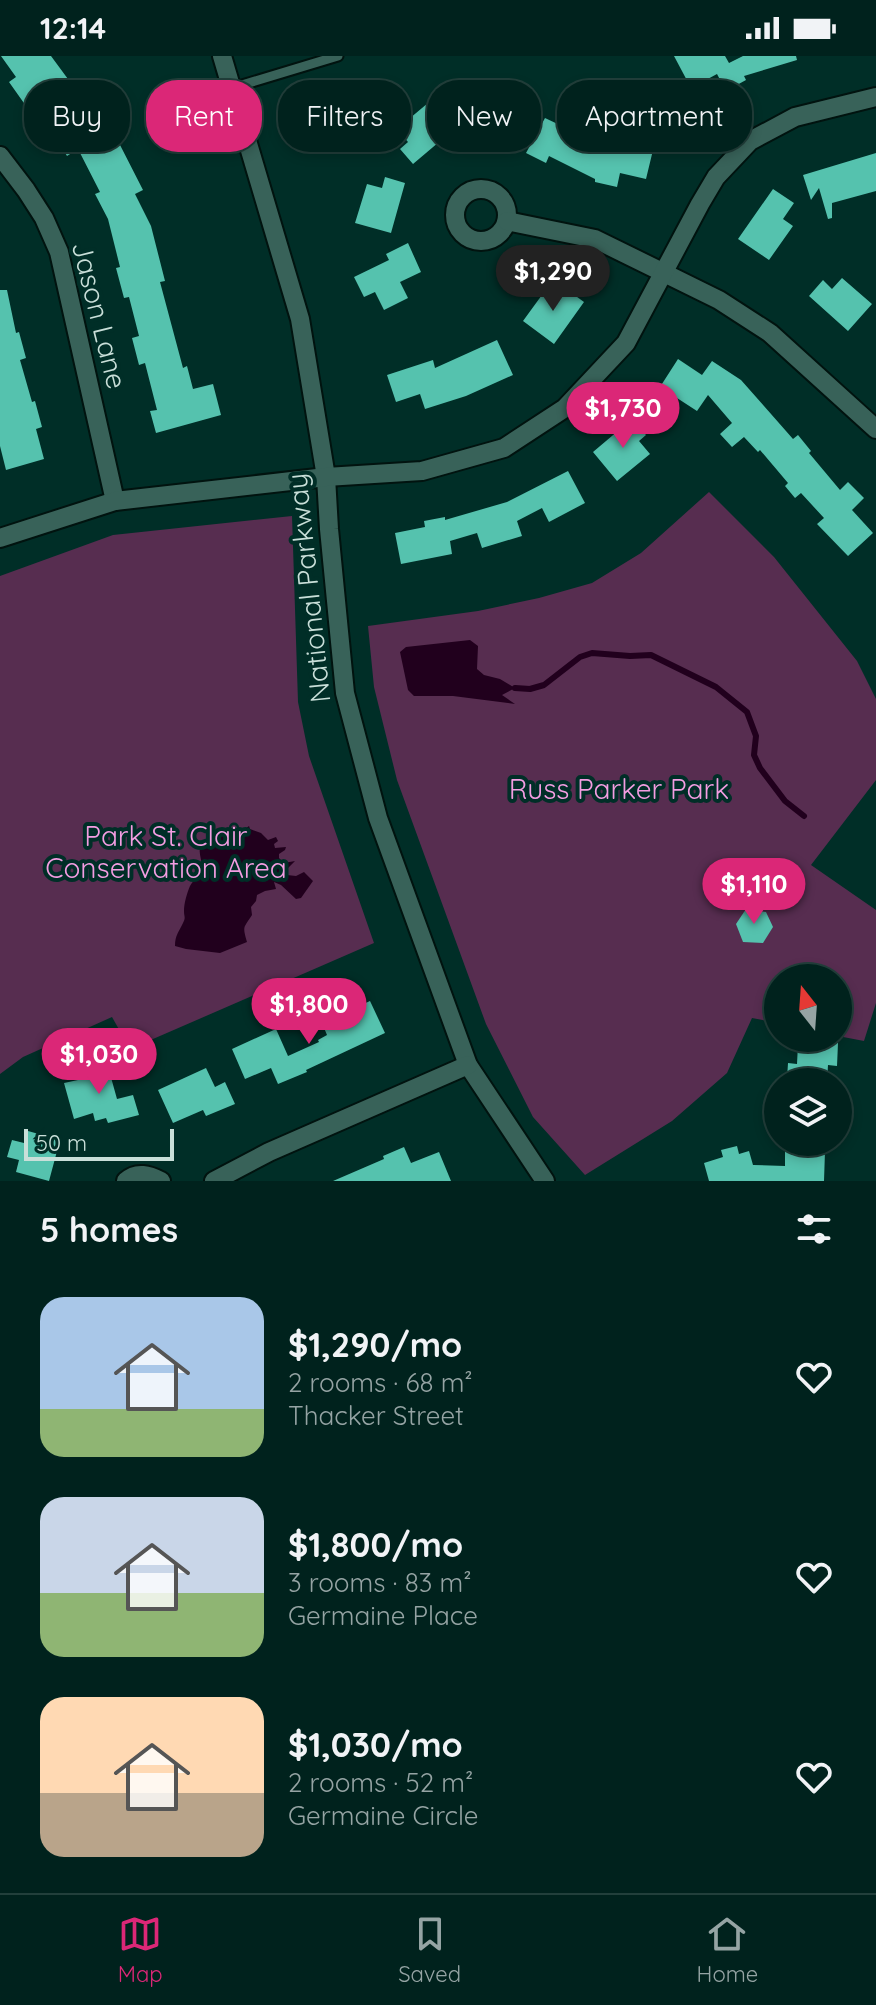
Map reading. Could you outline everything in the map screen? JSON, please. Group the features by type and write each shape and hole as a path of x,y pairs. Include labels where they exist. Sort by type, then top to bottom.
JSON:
{"street":[{"name":"National Parkway","path":"222,56 230,80"},
{"path":"0,538 115,501 326,477 422,471 504,448 565,408 626,343 716,177 750,141 795,117 876,97"},
{"name":"National Parkway","path":"251,152 300,319 326,477 345,693 378,818 468,1065 545,1181"},
{"name":"Jason Lane","path":"0,156 44,218 59,252 115,501"},
{"path":"507,221 595,239 719,300 770,333 876,429"},
{"path":"214,1181 269,1152 468,1065"},
{"path":"126,1181 129,1177 145,1174 161,1181"}],"lane":[{"path":"258,80 338,56"}],"green space":[{"name":"Russ Parker Park","path":"709,492 774,557 857,661 876,699 876,780 811,865 876,910 876,1003 864,1041 852,1039 852,964 764,964 764,1020 752,1018 727,1073 672,1121 585,1175 533,1117 486,1024 397,780 374,687 368,626 478,611 539,598 592,583 641,553"},
{"name":"Park St. Clair Conservation Area","path":"292,516 298,702 309,756 374,943 130,1049 112,1017 23,1057 0,1074 0,576 113,535"}],"shaded area":[{"path":"470,640 478,646 477,669 515,688 502,695 515,704 453,696 414,696 408,690 400,652 406,647"},
{"path":"249,826 268,840 276,837 275,848 286,847 279,858 284,863 295,861 285,871 287,875 296,876 304,872 313,881 301,898 296,899 274,882 276,889 257,895 245,927 247,942 220,953 175,946 184,919 188,892 201,871 201,845 209,838 233,830 241,832"}],"building":[{"path":"1,56 51,56 69,80 24,80 24,103 9,82 16,77"},
{"path":"674,56 725,56 729,63 743,56 796,56 797,60 744,76 746,80 720,80 717,74 706,80 687,80"},
{"path":"427,104 427,152 413,164 403,152 411,152 411,117"},
{"path":"545,118 557,124 557,152 653,152 646,179 620,173 617,187 595,182 595,179 549,156 546,163 526,153 541,152 541,125"},
{"path":"80,152 124,152 143,190 135,194 151,226 165,281 160,282 183,368 187,366 193,389 213,384 221,415 156,433 150,411 157,410 145,363 139,365 132,338 139,336 129,297 124,298 116,268 120,267 108,219 95,194 100,192"},
{"path":"876,153 876,191 832,203 832,218 828,219 819,188 811,200 803,175"},
{"path":"385,177 405,183 391,233 355,223 367,184 382,188"},
{"path":"773,189 794,203 783,219 793,226 769,260 738,239"},
{"path":"408,243 421,272 400,282 408,298 384,310 375,292 364,297 354,277 389,260 386,254"},
{"path":"842,278 872,304 848,331 809,296 823,280 832,289"},
{"path":"562,286 584,302 554,344 523,321 547,288 556,294"},
{"path":"0,290 7,290 16,333 19,332 26,358 20,360 42,427 36,429 44,459 6,470 0,446"},
{"path":"497,340 513,375 466,396 425,409 420,394 396,402 387,375 433,360 435,368"},
{"path":"678,359 702,375 712,361 741,380 793,439 798,435 840,490 848,482 864,498 852,510 873,533 848,556 817,524 824,518 801,493 795,498 785,486 788,483 760,450 758,452 744,437 732,447 720,434 732,423 708,395 697,411 660,387"},
{"path":"632,419 646,435 639,441 650,454 617,481 593,452"},
{"path":"568,471 585,503 549,522 542,508 517,521 522,536 482,548 477,533 450,541 452,554 401,564 395,533 425,527 424,521 445,517 445,520 507,502"},
{"path":"746,909 766,912 773,927 763,943 743,942 736,924"},
{"path":"370,1001 385,1033 278,1084 271,1068 245,1079 232,1049 276,1029 288,1056 327,1035 322,1023"},
{"path":"798,1052 838,1052 837,1066 788,1068 788,1063 797,1064"},
{"path":"107,1063 117,1099 133,1095 139,1115 108,1123 106,1118 95,1121 93,1113 74,1119 64,1083 78,1080 76,1072"},
{"path":"206,1068 215,1087 225,1082 235,1104 206,1116 203,1110 173,1123 158,1090"},
{"path":"28,1131 60,1140 49,1181 16,1172 19,1160 7,1157 12,1140 24,1143"},
{"path":"737,1146 739,1154 749,1151 753,1165 785,1166 785,1156 825,1156 824,1181 709,1181 704,1163 723,1157 721,1150"},
{"path":"404,1147 411,1163 439,1152 451,1181 333,1181 384,1159 383,1156"}],"waterway":[{"path":"515,688 530,689 544,685 580,657 592,653 651,655 716,687 747,712 756,736 754,755 760,768 785,801 804,816"}]}
